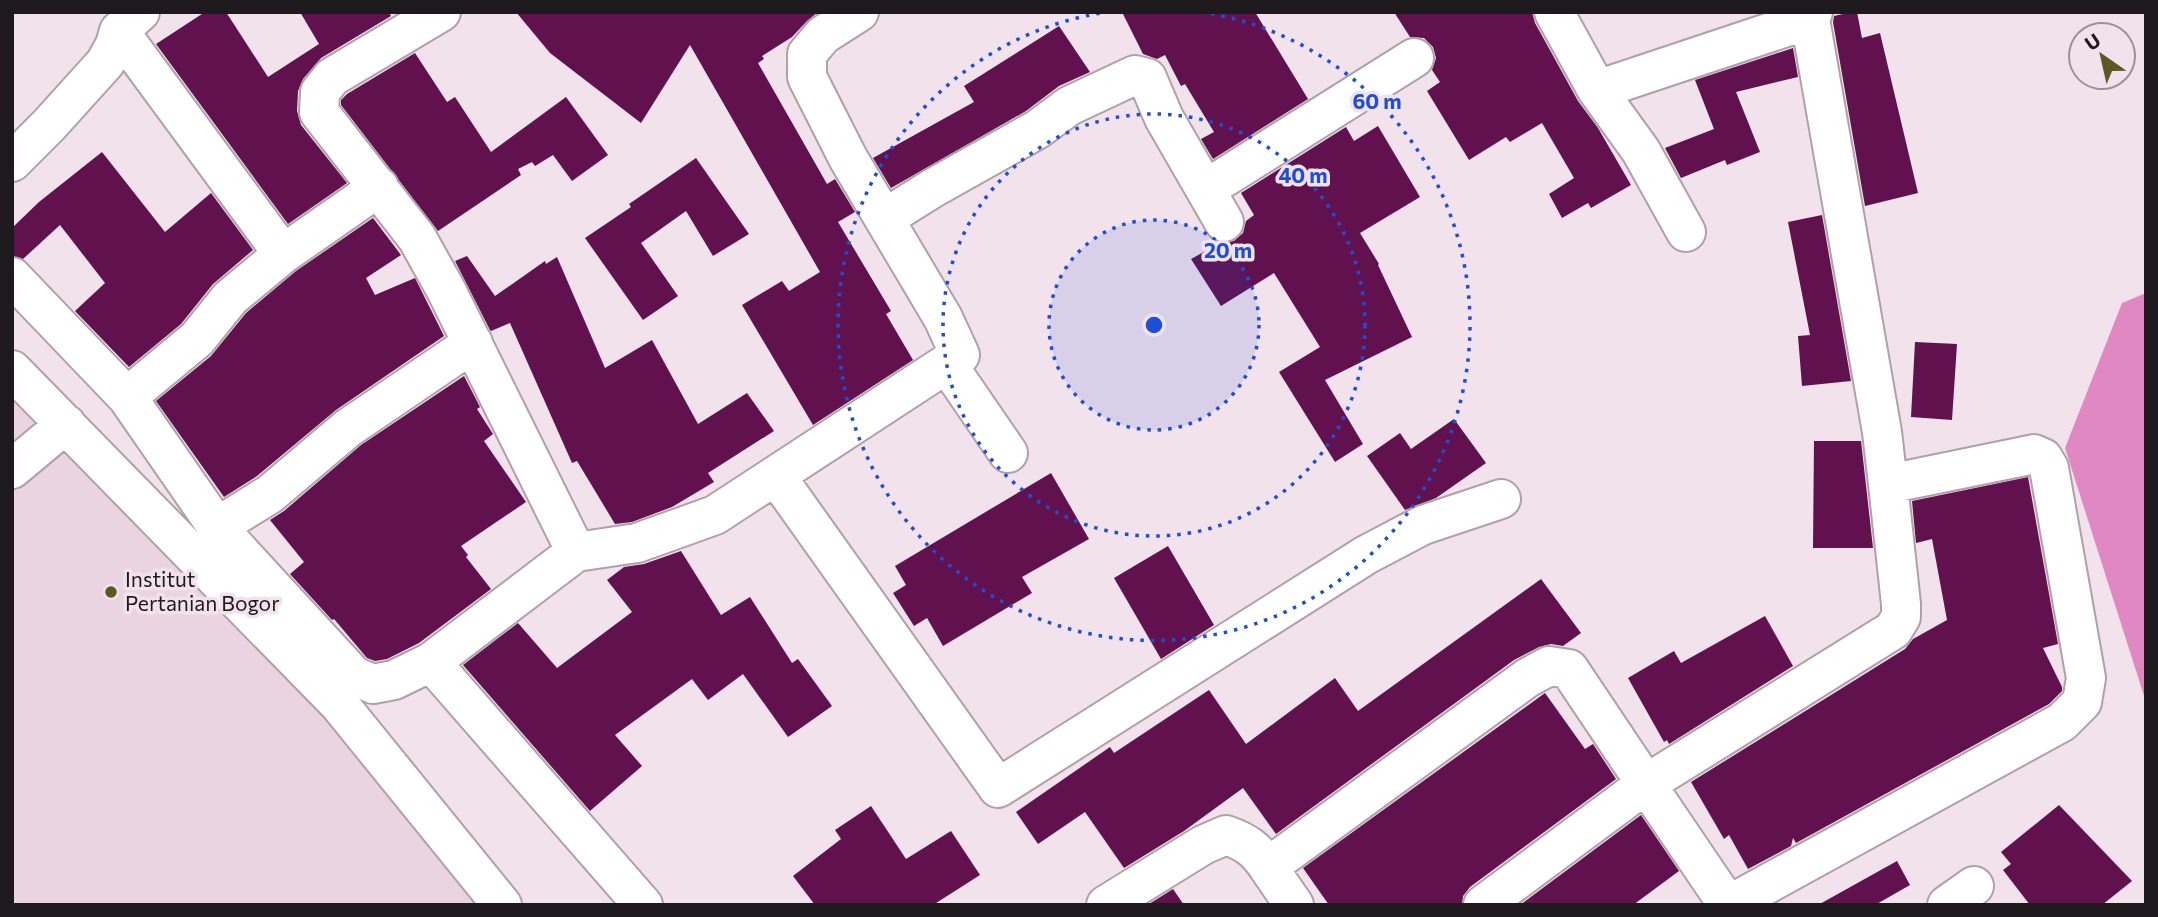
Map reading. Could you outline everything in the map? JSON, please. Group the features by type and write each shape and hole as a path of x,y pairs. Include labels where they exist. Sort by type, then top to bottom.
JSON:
{"street":[{"path":"441,12 332,77 320,92 319,112 417,238 446,290 576,552"},
{"path":"12,277 127,397 217,527 354,676 373,684 394,680 431,662 576,552 638,543 715,515 960,355 943,318 848,158 807,77 807,54 823,35 859,12"},
{"path":"1554,12 1597,90 1641,151 1686,232"},
{"path":"1483,905 1646,784 1894,630 1901,617 1882,432 1812,15 1597,90"},
{"path":"12,162 105,63 130,22 283,254"},
{"path":"1206,189 1414,58"},
{"path":"886,218 933,188 1038,129 1069,106 1135,75 1147,78 1164,118 1224,222"},
{"path":"127,397 197,338 230,298 283,254 379,187"},
{"path":"217,527 270,494 348,428 472,343"},
{"path":"947,364 1008,453"},
{"path":"12,370 339,704 502,905"},
{"path":"12,468 66,424"},
{"path":"1268,867 1527,678 1549,666 1569,669 1729,905 2062,722 2081,702 2086,678 2049,468 2043,458 2034,454 1888,484"},
{"path":"776,476 998,788 1366,555 1423,526 1501,499"},
{"path":"431,662 643,905"},
{"path":"1106,905 1203,845 1226,835 1244,841 1257,851 1294,905"}],"shaded area":[{"path":"2146,293 2146,702 2065,448 2122,303"},
{"name":"Institut Pertanian Bogor","path":"12,386 515,905 12,905"}],"building":[{"path":"205,12 226,12 268,77 319,44 300,12 389,12 391,16 321,58 303,79 298,91 297,111 301,125 347,183 288,224 156,44"},
{"path":"516,12 818,12 792,37 762,56 764,59 758,63 827,184 835,179 855,212 838,222 891,311 886,314 913,360 813,425 742,305 782,281 789,291 820,272 690,45 641,123 550,53"},
{"path":"1122,12 1255,12 1308,99 1213,159 1201,139 1214,132 1185,84 1181,86 1165,55 1157,59 1143,54"},
{"path":"1394,12 1532,12 1535,23 1578,101 1598,128 1631,185 1591,208 1588,203 1562,218 1549,194 1574,178 1542,123 1510,142 1506,137 1469,160 1427,91 1440,82 1432,70 1436,58 1433,47 1424,38 1410,37"},
{"path":"1857,12 1862,38 1880,33 1918,193 1865,206 1833,22 1834,16"},
{"path":"1059,26 1090,72 1059,86 1026,111 891,188 873,158 974,102 964,86"},
{"path":"1793,48 1798,77 1736,92 1760,152 1727,165 1725,160 1681,178 1665,148 1714,129 1695,80"},
{"path":"415,53 447,102 455,97 491,152 566,97 608,155 572,181 553,155 535,166 532,162 518,169 521,175 438,231 341,105 341,100 347,94"},
{"path":"1378,126 1420,197 1360,233 1379,264 1412,337 1325,380 1363,444 1335,462 1279,372 1320,347 1274,273 1221,306 1191,259 1220,243 1234,241 1243,233 1246,221 1254,215 1241,193 1346,127 1354,141"},
{"path":"102,152 165,232 211,193 253,250 213,284 181,324 129,367 75,311 105,283 60,225 23,259 12,256 12,228 39,202"},
{"path":"696,158 749,234 713,256 686,211 641,243 678,296 643,320 585,238"},
{"path":"1822,215 1851,381 1802,386 1798,336 1810,335 1788,222"},
{"path":"373,218 401,255 366,278 375,295 415,278 444,336 336,410 257,476 224,497 156,401 211,356 246,313 296,271"},
{"path":"467,256 495,296 545,261 546,264 557,257 605,368 652,340 698,424 747,393 774,431 708,473 714,482 672,507 632,522 615,524 577,461 572,463 510,323 490,330 455,261"},
{"path":"1915,342 1957,344 1952,420 1911,417"},
{"path":"464,376 480,407 477,409 493,434 484,441 526,502 461,546 468,555 466,557 491,589 419,643 387,659 375,661 367,658 290,574 304,562 270,520 361,445"},
{"path":"1454,419 1486,463 1436,498 1405,510 1367,456 1400,433 1411,449"},
{"path":"1814,441 1861,441 1873,548 1813,548"},
{"path":"1051,473 1089,539 1022,577 1032,593 943,646 927,618 914,626 893,593 906,585 895,566"},
{"path":"2028,477 2058,644 2043,648 2062,691 2049,704 1796,843 1793,838 1791,846 1748,869 1729,835 1724,839 1691,782 1905,649 1913,639 1947,620 1932,539 1916,543 1912,501"},
{"path":"1168,546 1214,625 1161,659 1114,578"},
{"path":"681,551 721,615 750,597 792,663 798,659 832,706 788,737 743,674 708,700 692,679 615,735 642,766 590,811 463,665 518,623 557,668 632,612 607,580 624,567 644,564"},
{"path":"1541,579 1581,633 1563,646 1551,644 1539,647 1514,660 1276,834 1243,788 1184,831 1124,868 1085,812 1038,844 1016,812 1110,747 1114,753 1209,690 1246,744 1335,678 1358,711"},
{"path":"1765,616 1793,666 1669,744 1667,740 1664,742 1628,678 1674,651 1681,663"},
{"path":"1545,693 1585,749 1593,744 1616,779 1470,887 1463,896 1462,905 1329,905 1303,868"},
{"path":"2059,805 2132,881 2102,905 2030,905 2003,870 2011,864 2001,852"},
{"path":"871,806 906,859 951,831 980,875 933,905 815,905 793,876 841,839 835,830"},
{"path":"1641,815 1679,871 1633,905 1520,905"},
{"path":"1897,861 1910,885 1875,905 1818,905"},
{"path":"1173,889 1184,905 1149,904"}],"place":[{"name":"Institut Pertanian Bogor","path":"111,592"}]}
